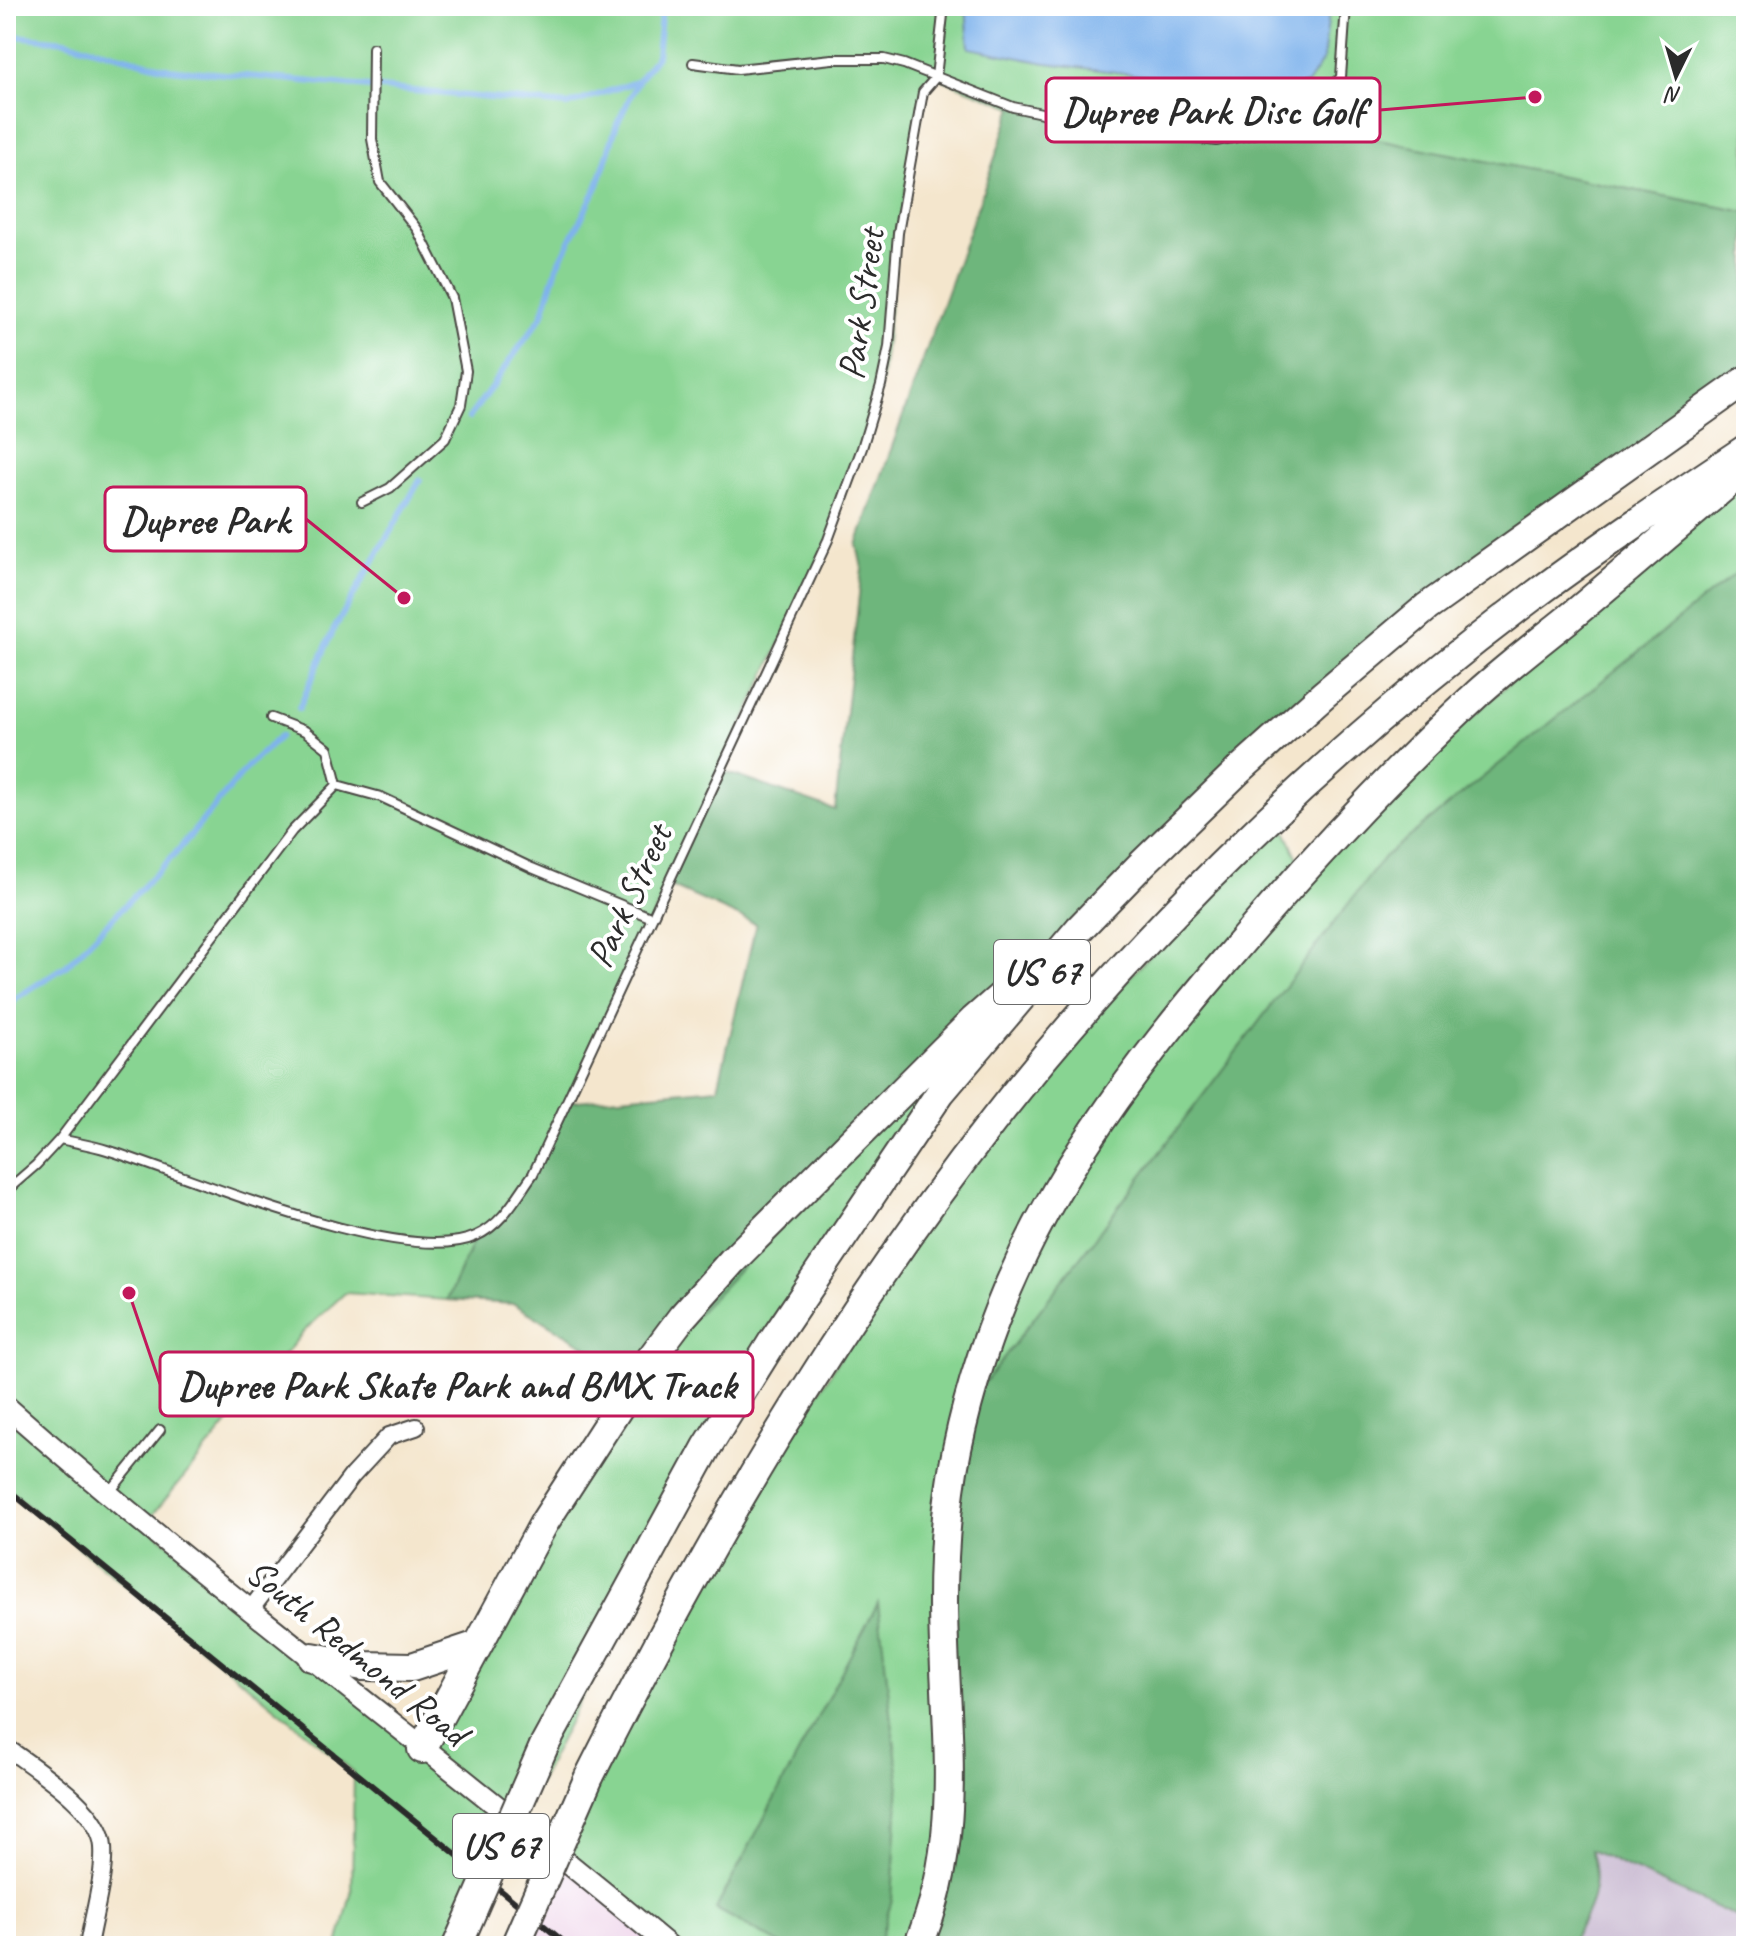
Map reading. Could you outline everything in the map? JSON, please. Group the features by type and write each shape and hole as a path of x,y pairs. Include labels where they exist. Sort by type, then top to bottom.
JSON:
{"highway":[{"name":"US 67","path":"457,1946 544,1746 699,1461 773,1341 940,1093 1079,929 1238,771 1427,607 1746,380"},
{"name":"US 67","path":"515,1946 589,1777 693,1577 811,1378 994,1120 1068,1032 1188,900 1364,734 1529,600 1746,449"},
{"path":"918,1946 942,1873 951,1797 943,1597 952,1477 967,1406 987,1339 1025,1246 1047,1206 1100,1119 1174,1022 1280,894 1333,837 1479,693 1746,468"},
{"path":"422,1749 544,1523 646,1365 682,1317 732,1261 974,1020 1079,929"},
{"path":"312,1657 363,1666 412,1667 475,1646"}],"street":[{"name":"South Redmond Road","path":"6,1406 422,1749 578,1870 669,1946"},
{"path":"251,1609 352,1476 389,1436 416,1427"},
{"path":"6,1747 83,1807 100,1832 103,1858 88,1946"}],"lane":[{"name":"Park Street","path":"60,1139 103,1148 258,1202 390,1241 441,1244 475,1237 501,1219 533,1174 828,540 862,448 889,347 898,233 923,92 936,77 944,6"},
{"path":"693,63 738,69 832,59 884,59 1013,107 1099,125 1216,141 1302,125 1341,77 1346,6"},
{"path":"362,502 390,488 445,439 461,405 466,371 452,298 417,229 380,182 372,139 373,48"},
{"path":"271,718 305,731 328,749 337,785"},
{"path":"337,785 381,797 532,868 650,917"},
{"path":"6,1191 60,1139 292,831 337,785"},
{"path":"109,1494 160,1430"}],"shaded area":[{"path":"1588,1850 1746,1921 1746,1946 1569,1946 1575,1936"},
{"path":"555,1852 669,1946 515,1946"}],"green space":[{"path":"6,6 1746,6 1746,212 1302,125 1216,141 1013,107 936,77 923,92 898,233 881,385 828,540 533,1174 501,1219 475,1237 447,1300 345,1293 304,1331 145,1524 422,1748 646,1365 974,1020 940,1093 707,1447 457,1946 338,1946 352,1890 354,1772 6,1488"},
{"path":"1013,107 1216,141 1302,125 1746,212 1746,380 1427,607 1079,929 974,1020 638,1377 514,1304 447,1300 475,1237 487,1230 533,1174 566,1102 718,1088 756,924 666,884 720,770 835,810 862,568 857,545"},
{"path":"1746,470 1746,602 951,1797 918,1946 669,1946 555,1852 622,1713 955,1171 1277,814 1303,869"},
{"path":"1746,565 1746,1921 1590,1850 1595,1876 1592,1900 1569,1946 918,1946 942,1873 943,1597 967,1406 1384,857"},
{"path":"878,1603 899,1780 892,1900 878,1946 784,1946 716,1909"}],"water":[{"path":"966,6 1330,6 1323,60 1307,84 1278,93 1046,63 969,48"}],"waterway":[{"path":"6,35 65,41 170,69 568,105 638,81 657,56 662,6"},
{"path":"469,418 542,316 557,267 598,185 617,124 638,81"},
{"path":"299,708 333,631 420,480"},
{"path":"6,1015 16,998 66,966 175,854 249,765 280,736"}],"railway":[{"path":"6,1488 569,1946"}],"place":[{"name":"Dupree Park Disc Golf","path":"1535,97"},
{"name":"Dupree Park","path":"404,598"},
{"name":"Dupree Park Skate Park and BMX Track","path":"129,1293"}]}
